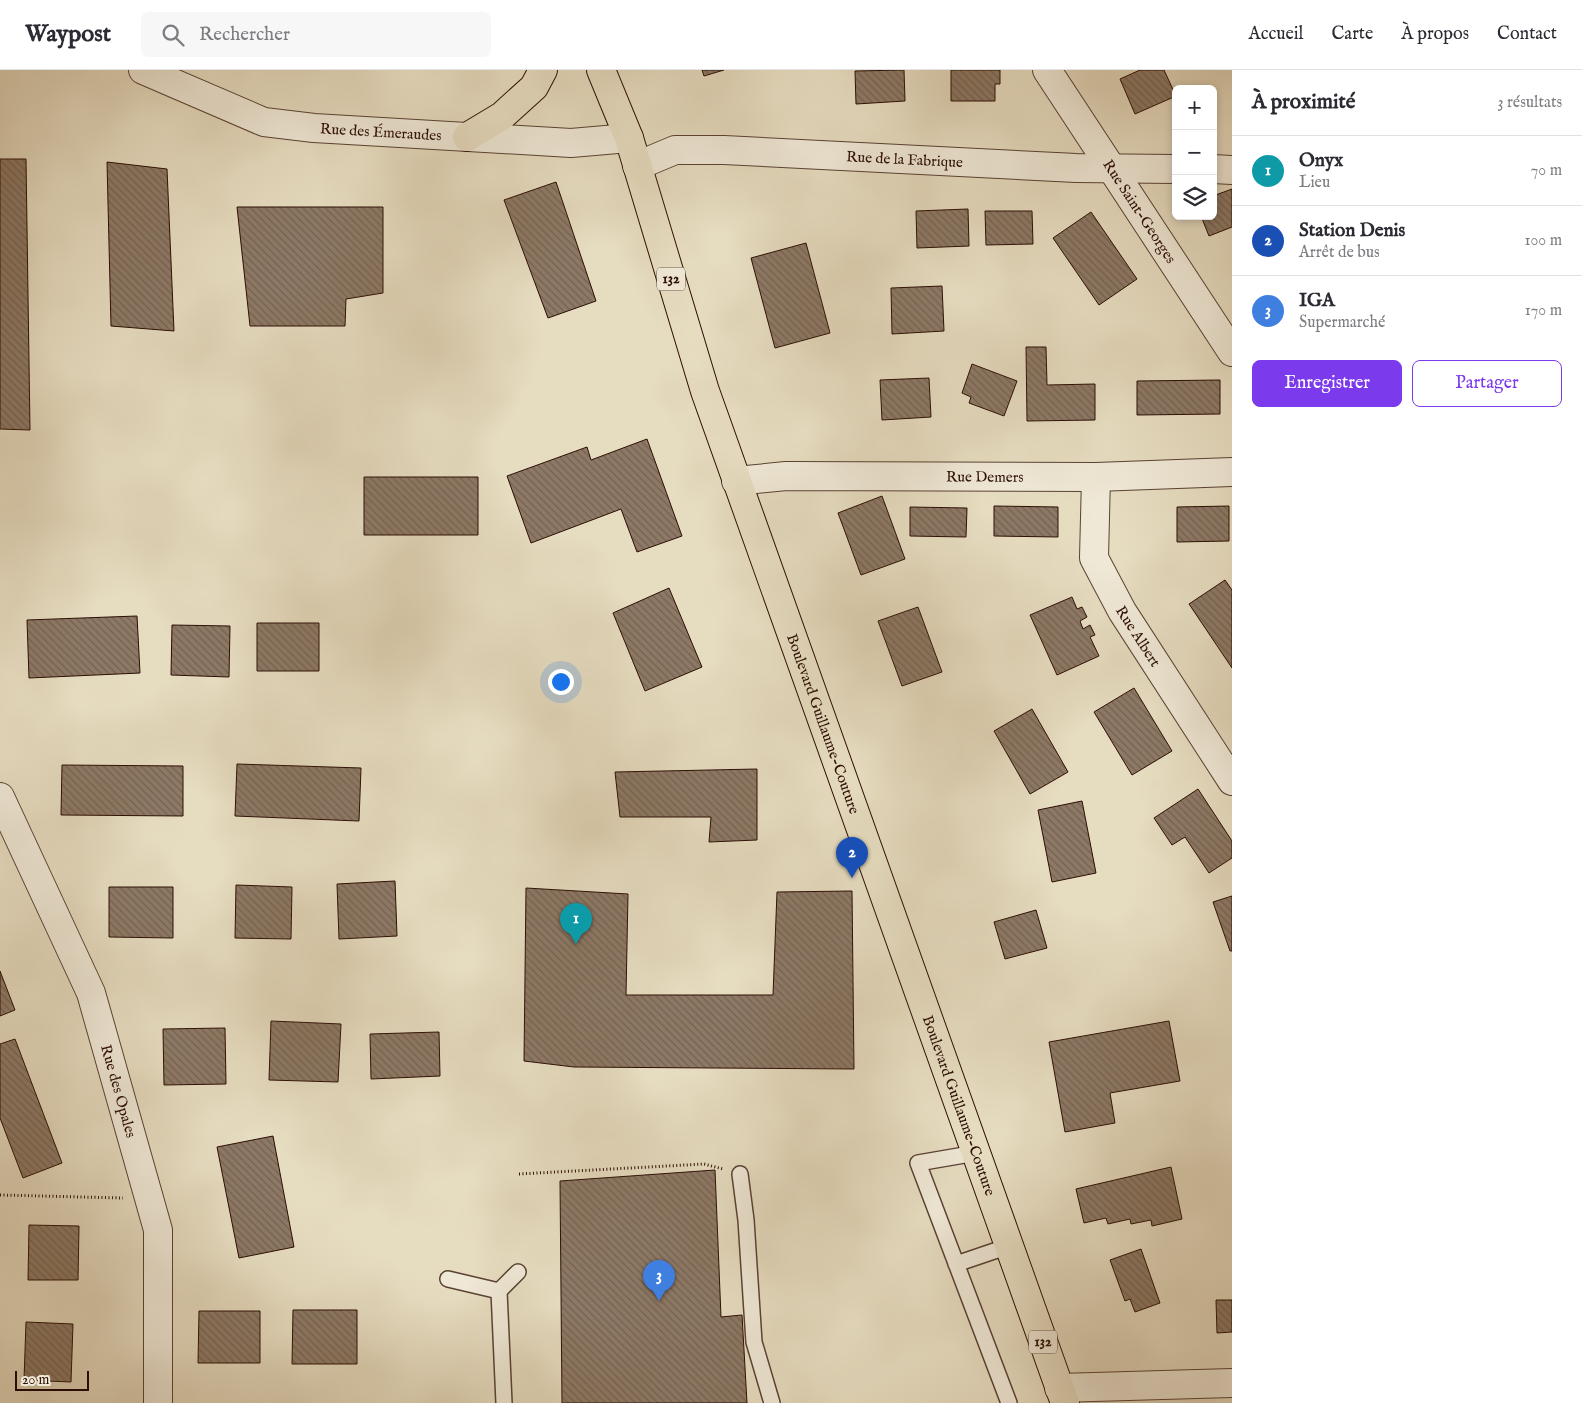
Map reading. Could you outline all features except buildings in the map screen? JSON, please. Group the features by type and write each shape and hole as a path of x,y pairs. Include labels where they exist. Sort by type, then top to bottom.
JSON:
{"main road":[{"path":"467,137 508,110 534,87 543,70"},
{"name":"Boulevard Guillaume-Couture","path":"601,70 629,138 705,391 736,482 1062,1395"}],"street":[{"name":"Rue des Émeraudes","path":"143,70 264,122 314,128 571,142 629,138"},
{"name":"Rue Saint-Georges","path":"1047,70 1232,352"},
{"name":"Rue de la Fabrique","path":"637,166 675,150 724,150 1076,168 1172,169"},
{"path":"1217,170 1232,170"},
{"name":"Rue Demers","path":"736,482 786,476 1096,477 1232,472"},
{"name":"Rue Albert","path":"1096,477 1094,558 1122,612 1232,781"},
{"name":"Rue des Opales","path":"0,796 91,993 158,1230 158,1403"},
{"path":"1062,1395 1232,1384"}],"lane":[{"path":"976,1153 918,1163 1009,1403"},
{"path":"740,1174 746,1220 754,1342 772,1403"},
{"path":"956,1264 1009,1246"},
{"path":"505,1403 499,1291 518,1272"},
{"path":"448,1279 499,1291"}],"path":[{"path":"519,1174 704,1164 740,1174"},
{"path":"0,1194 149,1198"}],"place":[{"name":"Station Denis","path":"852,878"},
{"name":"Onyx","path":"576,944"},
{"name":"IGA","path":"659,1301"}]}
